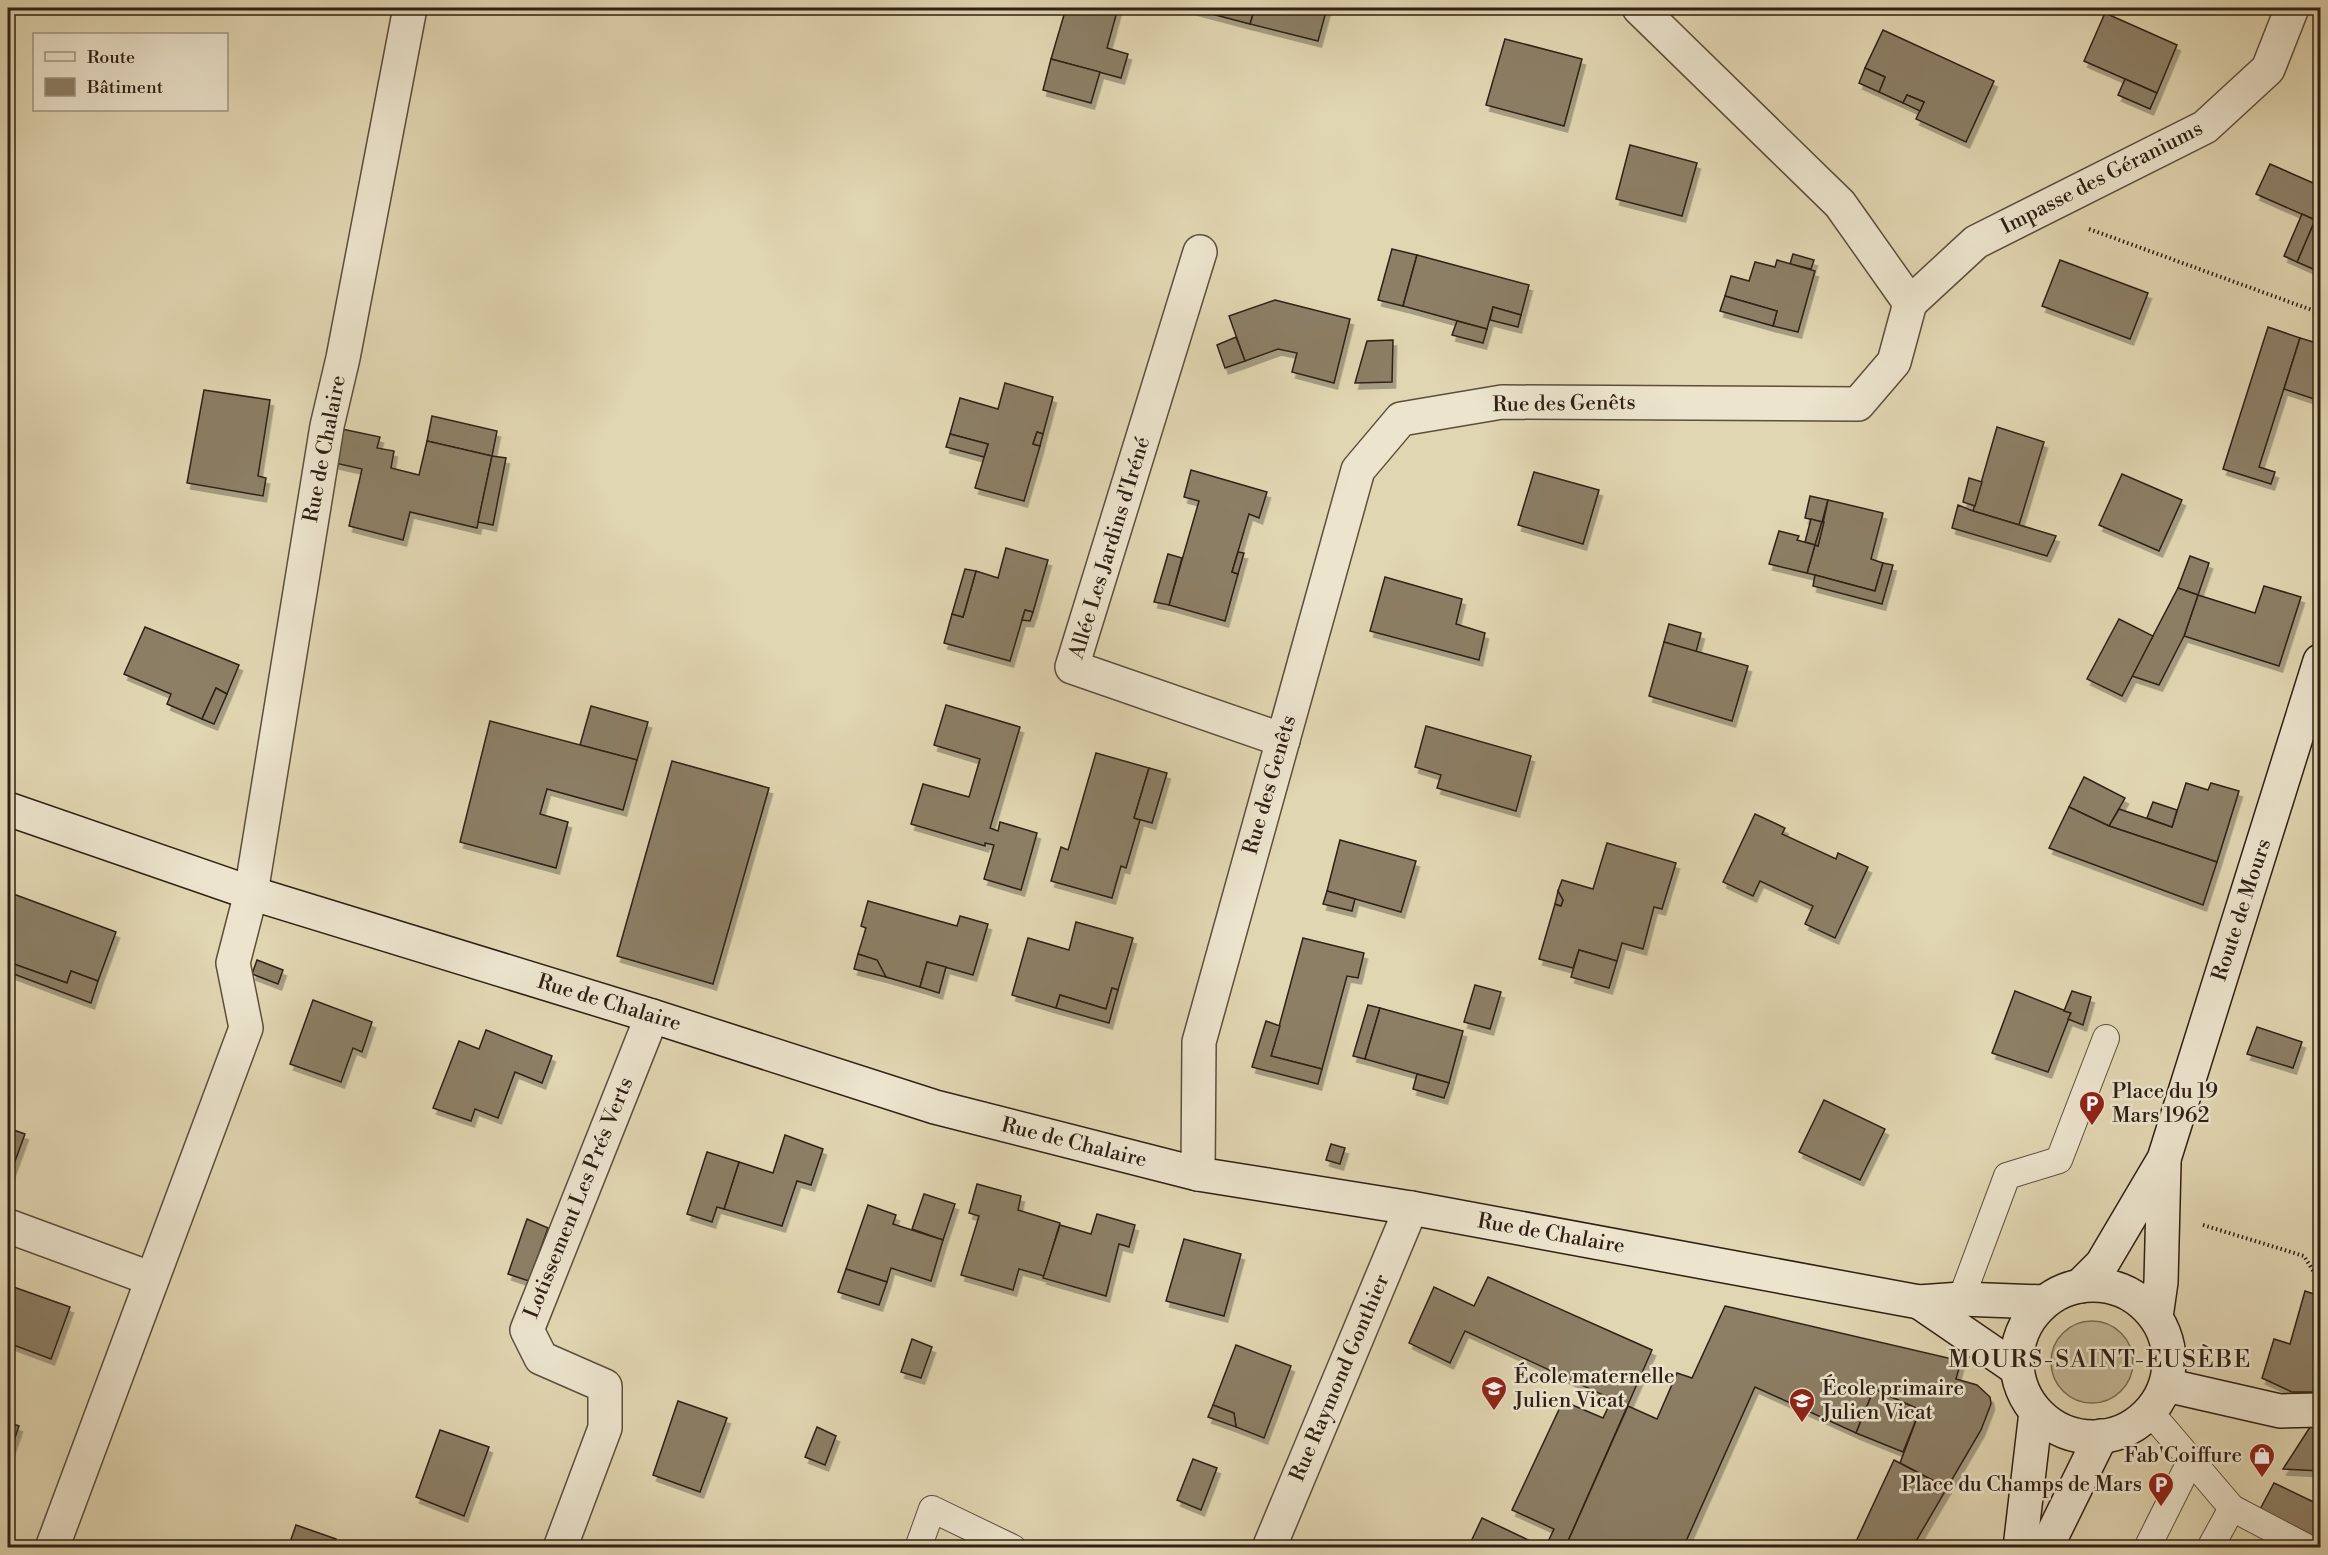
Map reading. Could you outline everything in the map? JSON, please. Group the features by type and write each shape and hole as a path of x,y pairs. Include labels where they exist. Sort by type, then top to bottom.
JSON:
{"street":[{"name":"Rue de Chalaire","path":"251,893 327,426 343,358 410,8"},
{"path":"1639,8 1840,204 1910,303"},
{"name":"Impasse des Géraniums","path":"1910,303 1976,242 2205,127 2268,69 2292,8"},
{"name":"Allée Les Jardins d'Iréné","path":"1200,252 1072,667 1283,740"},
{"name":"Rue des Genêts","path":"1198,1174 1199,1041 1358,470 1401,419 1502,402 1858,404 1894,362 1910,303"},
{"name":"Route de Mours","path":"2080,1286 2102,1264 2163,1159 2320,662"},
{"name":"Rue de Chalaire","path":"8,810 251,893 652,1016 935,1107 1198,1174 1411,1208 1919,1302 1961,1299 2044,1302"},
{"path":"52,1548 246,1028 232,963 251,893"},
{"name":"Lotissement Les Prés Verts","path":"560,1548 605,1428 605,1386 541,1358 527,1330 652,1016"},
{"name":"Route de Mours","path":"2156,1317 2161,1282 2164,1213 2163,1159"},
{"name":"Rue Raymond Gonthier","path":"1269,1548 1411,1208"},
{"path":"8,1226 152,1279"},
{"path":"2080,1286 2109,1286 2135,1297 2156,1317 2166,1339 2169,1362 2158,1398 2119,1433 2101,1436 2077,1435 2055,1427 2036,1412 2024,1391 2017,1369 2019,1344 2028,1321 2044,1302 2061,1291 2080,1286"},
{"name":"Rue de Chalaire","path":"1919,1302 2017,1369"},
{"path":"2158,1398 2280,1411 2320,1410"},
{"path":"2019,1547 2036,1412"},
{"path":"2046,1548 2101,1436"}],"lane":[{"path":"1961,1299 2007,1176 2059,1160 2106,1038"},
{"path":"2158,1398 2191,1460 2232,1508 2308,1548"},
{"path":"2146,1548 2191,1460"},
{"path":"2210,1548 2232,1508"},
{"path":"918,1548 932,1509 1013,1548"}],"path":[{"path":"2038,211 2320,313"},
{"path":"2164,1213 2304,1256 2320,1282"}],"shaded area":[{"path":"2092,1321 2108,1324 2121,1333 2130,1346 2133,1362 2130,1378 2121,1391 2108,1400 2092,1403 2076,1400 2063,1391 2054,1378 2051,1362 2054,1346 2063,1333 2076,1324"}],"building":[{"path":"1066,8 1118,8 1107,48 1128,54 1121,78 1051,59"},
{"path":"1189,8 1255,8 1250,24"},
{"path":"1255,8 1327,8 1318,41 1250,24"},
{"path":"2105,13 2177,45 2157,93 2084,61"},
{"path":"1883,30 1994,81 1966,142 1916,119 1924,102 1907,95 1903,103 1879,92 1885,77 1865,68"},
{"path":"1505,39 1582,59 1564,126 1486,105"},
{"path":"1051,59 1100,72 1091,103 1043,90"},
{"path":"1865,68 1885,77 1879,92 1859,83"},
{"path":"2125,79 2157,93 2150,109 2118,95"},
{"path":"1907,95 1924,102 1920,111 1903,103"},
{"path":"1630,145 1697,163 1682,216 1616,199"},
{"path":"2270,164 2320,186 2320,272 2297,262 2315,220 2256,194"},
{"path":"2302,214 2315,220 2297,262 2284,256"},
{"path":"1392,249 1417,255 1403,306 1378,300"},
{"path":"1793,254 1814,260 1811,269 1790,264"},
{"path":"1417,255 1529,285 1521,315 1493,307 1487,329 1403,306"},
{"path":"1777,260 1815,271 1798,332 1773,326 1777,311 1725,296 1731,276 1749,281 1755,262 1775,267"},
{"path":"2060,260 2148,293 2130,339 2042,306"},
{"path":"1725,296 1777,311 1773,326 1720,311"},
{"path":"1275,300 1350,319 1334,383 1292,372 1297,353 1278,349 1245,361 1229,316"},
{"path":"1493,307 1521,315 1518,327 1490,320"},
{"path":"1457,321 1487,329 1483,343 1452,335"},
{"path":"2268,327 2300,338 2259,467 2275,472 2271,484 2223,469"},
{"path":"1236,337 1245,361 1225,368 1217,345"},
{"path":"2300,338 2320,344 2320,401 2284,389"},
{"path":"1393,340 1392,382 1355,383 1367,341"},
{"path":"1005,383 1053,397 1043,434 1037,432 1033,444 1040,446 1024,501 975,488 988,444 950,434 960,398 998,409"},
{"path":"204,390 270,400 258,476 266,478 263,496 187,483"},
{"path":"432,416 497,431 492,456 427,441"},
{"path":"1997,427 2044,442 2019,525 1973,511"},
{"path":"342,429 380,437 377,448 394,451 391,468 419,475 427,441 492,456 477,528 410,512 403,540 349,526 362,469 335,463"},
{"path":"1037,432 1043,434 1040,446 1033,444"},
{"path":"950,434 988,444 984,457 946,447"},
{"path":"492,456 506,458 493,525 478,522"},
{"path":"1191,470 1267,492 1259,518 1249,514 1232,572 1238,574 1225,621 1169,605 1199,501 1184,497"},
{"path":"1534,472 1599,490 1583,544 1518,525"},
{"path":"2122,474 2182,500 2159,551 2099,525"},
{"path":"1969,478 1982,482 1975,506 1963,502"},
{"path":"1810,496 1828,500 1822,522 1805,518"},
{"path":"1828,500 1883,513 1871,559 1883,563 1875,591 1807,573 1815,545 1818,546"},
{"path":"1958,505 2056,536 2047,556 1952,528"},
{"path":"1811,519 1822,522 1815,545 1805,542"},
{"path":"1822,522 1824,522 1818,546 1815,545"},
{"path":"1779,531 1799,536 1797,540 1815,545 1807,573 1769,564"},
{"path":"1006,548 1048,560 1033,612 1025,610 1010,661 944,643 952,614 963,617 976,571 998,578"},
{"path":"1238,552 1244,553 1238,574 1232,572"},
{"path":"1168,554 1182,558 1169,605 1154,602"},
{"path":"2190,556 2209,563 2198,595 2178,588"},
{"path":"1883,563 1893,565 1882,604 1813,586 1815,575 1875,591"},
{"path":"965,569 976,571 963,617 952,614"},
{"path":"1385,577 1462,599 1456,624 1485,633 1479,660 1370,631"},
{"path":"2264,586 2301,597 2279,666 2184,636 2198,595 2255,613"},
{"path":"2178,588 2198,595 2184,636 2159,685 2132,676"},
{"path":"1025,610 1033,612 1030,621 1022,620"},
{"path":"2119,619 2153,636 2122,696 2087,679"},
{"path":"1669,624 1701,633 1696,652 1664,642"},
{"path":"145,627 239,665 227,694 216,688 202,719 167,704 171,694 124,674"},
{"path":"1664,642 1748,666 1732,721 1649,696"},
{"path":"216,688 227,694 214,724 202,719"},
{"path":"946,705 1020,727 990,828 998,831 1000,822 1037,833 1021,890 984,879 994,845 985,843 985,846 911,824 923,784 969,797 980,759 934,745"},
{"path":"591,706 648,722 637,760 580,745"},
{"path":"490,721 637,760 623,810 547,789 540,814 568,822 556,868 460,842"},
{"path":"1426,726 1531,756 1516,811 1437,788 1441,775 1415,767"},
{"path":"1096,753 1149,768 1134,818 1140,820 1126,868 1121,866 1112,898 1051,881 1061,847 1068,850"},
{"path":"672,761 769,788 713,984 617,956"},
{"path":"1149,768 1167,773 1152,823 1134,818"},
{"path":"2084,777 2125,798 2109,826 2069,807"},
{"path":"2186,783 2208,790 2211,783 2239,791 2217,862 2109,826 2119,809 2172,827"},
{"path":"2153,802 2177,810 2172,827 2147,818"},
{"path":"2069,807 2109,826 2217,862 2203,905 2049,848"},
{"path":"1755,814 1785,828 1782,834 1836,859 1838,853 1868,867 1835,938 1805,924 1813,906 1760,881 1753,896 1723,882"},
{"path":"1340,840 1416,861 1401,912 1327,891"},
{"path":"1607,843 1676,863 1662,909 1654,907 1643,949 1622,943 1617,961 1579,950 1573,968 1539,959 1555,904 1561,906 1563,900 1558,891 1562,880 1593,889"},
{"path":"1327,891 1355,899 1352,911 1323,904"},
{"path":"1558,891 1563,900 1561,906 1555,904"},
{"path":"8,892 116,932 98,981 71,971 67,983 8,962"},
{"path":"868,901 957,926 960,916 988,924 973,975 927,962 920,987 886,977 877,960 858,954 866,928 861,926"},
{"path":"1076,922 1133,938 1118,990 1112,988 1106,1009 1060,995 1056,1008 1012,995 1028,938 1069,950"},
{"path":"1303,938 1364,953 1358,978 1347,976 1322,1069 1271,1056"},
{"path":"1579,950 1617,961 1609,988 1571,977"},
{"path":"858,954 877,960 886,977 854,969"},
{"path":"257,960 283,970 278,984 252,974"},
{"path":"927,962 946,967 939,993 920,987"},
{"path":"14,964 67,983 71,971 98,981 91,1003 11,973"},
{"path":"1475,985 1501,992 1490,1029 1464,1022"},
{"path":"1112,988 1118,990 1109,1023 1056,1008 1060,995 1106,1009"},
{"path":"2015,991 2071,1013 2048,1072 1992,1053"},
{"path":"2072,991 2091,997 2083,1025 2068,1019 2071,1013 2064,1011"},
{"path":"313,1000 372,1022 362,1052 353,1048 341,1082 290,1064"},
{"path":"1368,1005 1380,1008 1365,1059 1353,1056"},
{"path":"1380,1008 1463,1031 1449,1083 1365,1059"},
{"path":"1266,1021 1280,1026 1271,1056 1322,1069 1318,1084 1252,1067"},
{"path":"2257,1027 2302,1042 2293,1068 2247,1054"},
{"path":"486,1030 552,1056 542,1083 515,1072 498,1118 475,1109 471,1121 433,1108 459,1041 479,1049"},
{"path":"1417,1074 1449,1083 1444,1098 1413,1089"},
{"path":"1824,1100 1885,1129 1860,1180 1799,1152"},
{"path":"8,1128 25,1134 11,1172 8,1171"},
{"path":"785,1135 823,1149 811,1185 797,1181 782,1226 724,1209 739,1162 773,1173"},
{"path":"1331,1144 1345,1148 1340,1164 1326,1160"},
{"path":"707,1152 739,1162 724,1209 717,1207 712,1222 687,1214"},
{"path":"977,1184 1021,1196 1018,1210 1060,1223 1044,1276 1019,1269 1013,1290 961,1275 979,1216 969,1213"},
{"path":"924,1194 955,1204 943,1240 912,1229"},
{"path":"868,1205 896,1215 893,1224 943,1240 931,1281 891,1268 887,1282 846,1269"},
{"path":"1097,1214 1135,1225 1129,1247 1119,1244 1106,1296 1043,1278 1060,1225 1091,1234"},
{"path":"527,1219 548,1228 529,1281 508,1274"},
{"path":"1184,1239 1241,1254 1224,1316 1166,1301"},
{"path":"846,1269 887,1282 879,1305 838,1292"},
{"path":"1488,1277 1652,1350 1565,1548 1545,1548 1554,1529 1512,1510 1563,1401 1603,1418 1612,1399 1465,1331 1450,1363 1409,1343 1434,1287 1474,1306"},
{"path":"8,1285 70,1307 51,1359 8,1343"},
{"path":"2305,1291 2320,1296 2320,1392 2292,1392 2262,1378 2274,1339 2290,1344"},
{"path":"1725,1306 1961,1361 1956,1379 1977,1385 1990,1397 1991,1404 1981,1430 1947,1488 1900,1463 1920,1410 1874,1389 1856,1433 1755,1387 1683,1548 1565,1548 1628,1406 1657,1419 1677,1373 1692,1378"},
{"path":"912,1339 932,1347 921,1378 901,1372"},
{"path":"1236,1345 1291,1366 1264,1438 1236,1427 1234,1413 1213,1405"},
{"path":"1874,1389 1920,1410 1903,1452 1856,1433"},
{"path":"678,1401 727,1418 700,1492 653,1475"},
{"path":"1213,1405 1234,1413 1236,1427 1208,1417"},
{"path":"8,1422 19,1426 8,1458"},
{"path":"2320,1423 2320,1471 2283,1469 2312,1424"},
{"path":"817,1427 836,1436 825,1465 805,1457"},
{"path":"440,1430 489,1447 464,1516 416,1497"},
{"path":"1193,1459 1217,1468 1201,1510 1177,1500"},
{"path":"1894,1460 1947,1488 1912,1548 1853,1548"},
{"path":"2274,1483 2320,1505 2320,1544 2257,1515"},
{"path":"1482,1518 1545,1548 1468,1548"},
{"path":"296,1525 336,1539 333,1548 288,1548"}],"place":[{"name":"Place du 19 Mars 1962","path":"2092,1127"},
{"name":"École maternelle Julien Vicat","path":"1494,1412"},
{"name":"École primaire Julien Vicat","path":"1802,1424"},
{"name":"Fab'Coiffure","path":"2262,1479"},
{"name":"Place du Champs de Mars","path":"2161,1508"}],"district":[{"name":"MOURS-SAINT-EUSÈBE","path":"2100,1360"}]}
